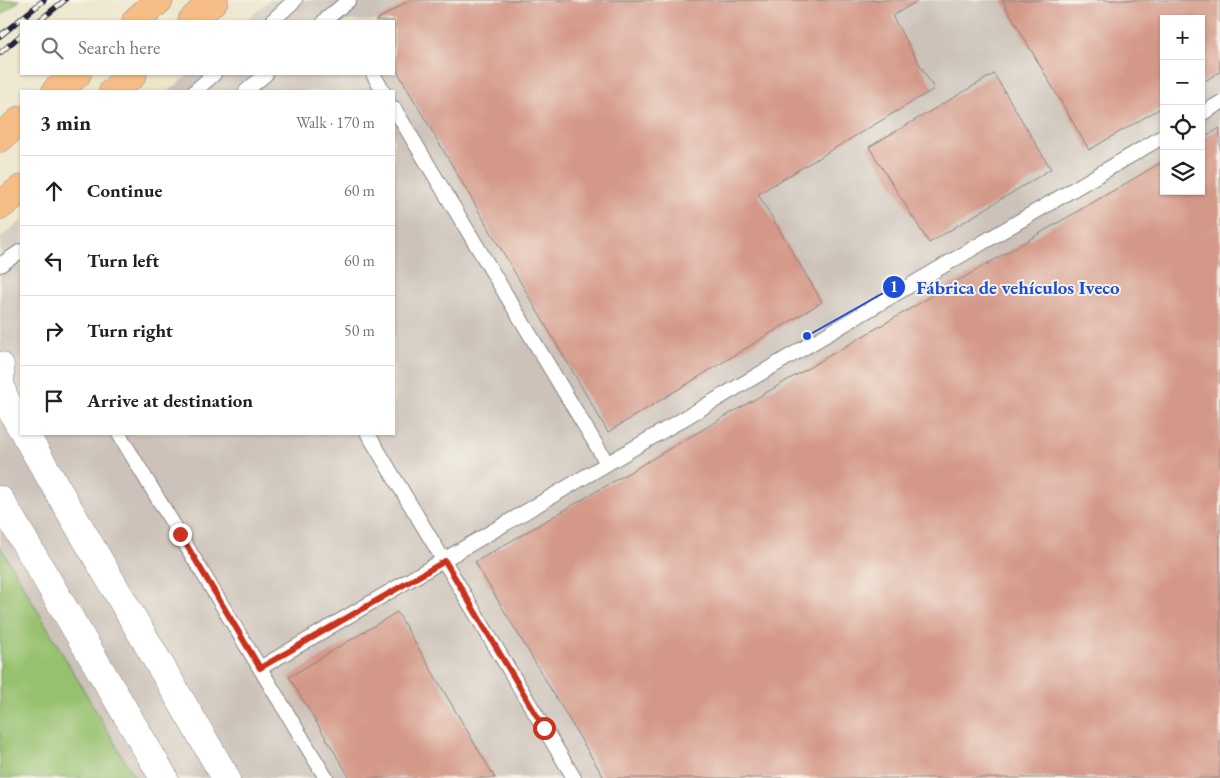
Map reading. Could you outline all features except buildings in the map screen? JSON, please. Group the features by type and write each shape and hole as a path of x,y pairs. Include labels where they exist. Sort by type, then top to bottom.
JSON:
{"highway":[{"path":"137,20 159,0"},
{"path":"193,20 214,0"},
{"path":"211,20 228,0"},
{"path":"57,90 76,75"},
{"path":"114,90 132,75"},
{"path":"136,90 153,75"},
{"path":"0,138 20,121"},
{"path":"0,186 20,170"},
{"path":"0,206 20,190"}],"street":[{"path":"0,366 0,384 4,397 20,425"},
{"path":"26,435 226,778"},
{"path":"0,500 164,778"}],"lane":[{"path":"273,20 295,0"},
{"path":"338,16 349,0"},
{"path":"196,90 213,75"},
{"path":"247,90 265,75"},
{"path":"374,75 382,90"},
{"path":"1205,112 1220,103"},
{"path":"395,110 608,463"},
{"path":"260,668 445,561 1160,138"},
{"path":"0,265 20,252"},
{"path":"120,435 326,778"},
{"path":"369,435 574,778"}],"shaded area":[{"path":"270,0 1220,0 1220,778 0,778 0,238 20,222 20,435 395,435 395,90 170,90 188,75 395,75 395,20 247,20"}],"green space":[{"path":"0,0 20,0 0,16"},
{"path":"0,546 135,778 0,778"}],"railway":[{"path":"0,36 44,0"},
{"path":"40,20 65,0"},
{"path":"0,53 20,36"}],"place":[{"name":"Fábrica de vehículos Iveco","path":"807,336"}],"route":[{"path":"180,534 260,668 445,561 544,728"}]}
